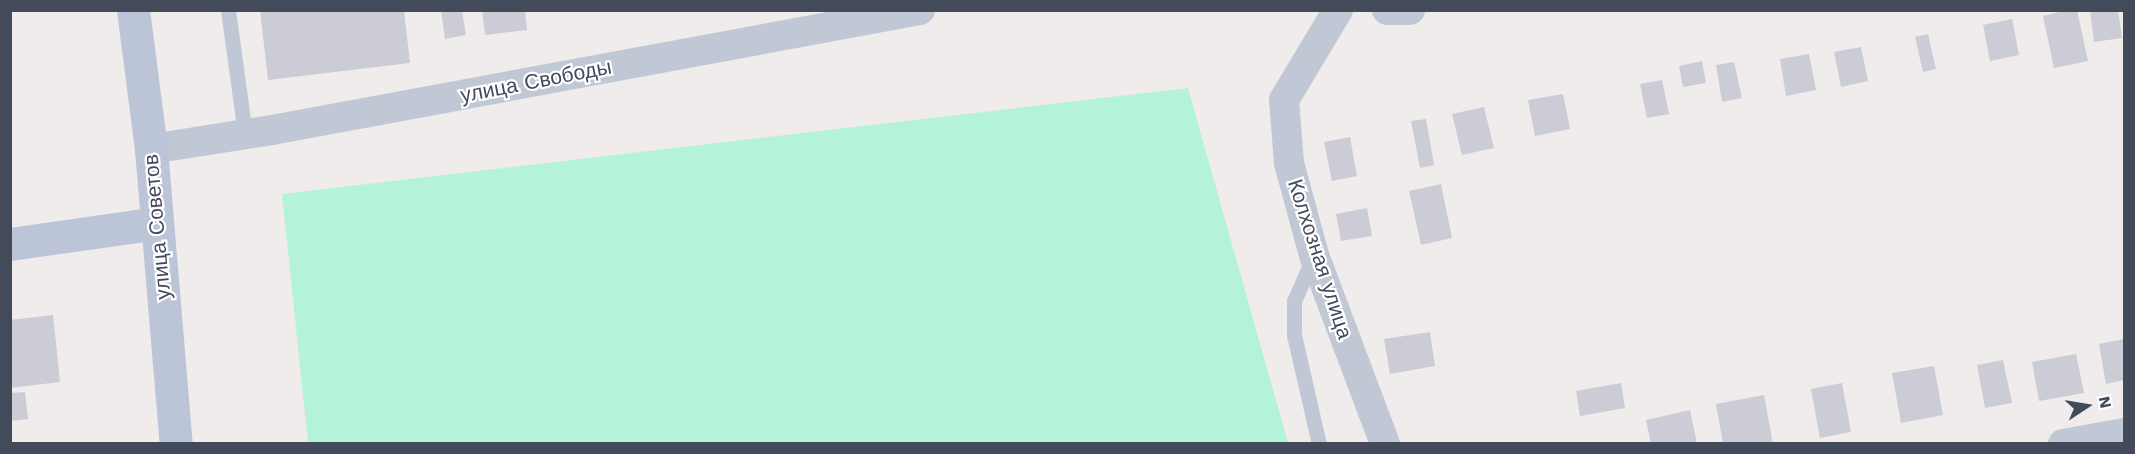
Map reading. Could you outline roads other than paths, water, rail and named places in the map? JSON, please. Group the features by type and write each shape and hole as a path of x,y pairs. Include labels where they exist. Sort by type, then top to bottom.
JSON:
{"main road":[{"name":"улица Советов","path":"133,10 151,149 176,444"},
{"path":"10,244 158,223"}],"street":[{"name":"улица Свободы","path":"151,149 245,134 920,10"},
{"name":"Колхозная улица","path":"1338,10 1284,100 1289,163 1314,255 1384,444"},
{"path":"1387,10 1410,10"},
{"path":"2063,444 2124,433"}],"lane":[{"path":"228,10 245,134"},
{"path":"1314,255 1294,301 1294,335 1319,444"}]}
